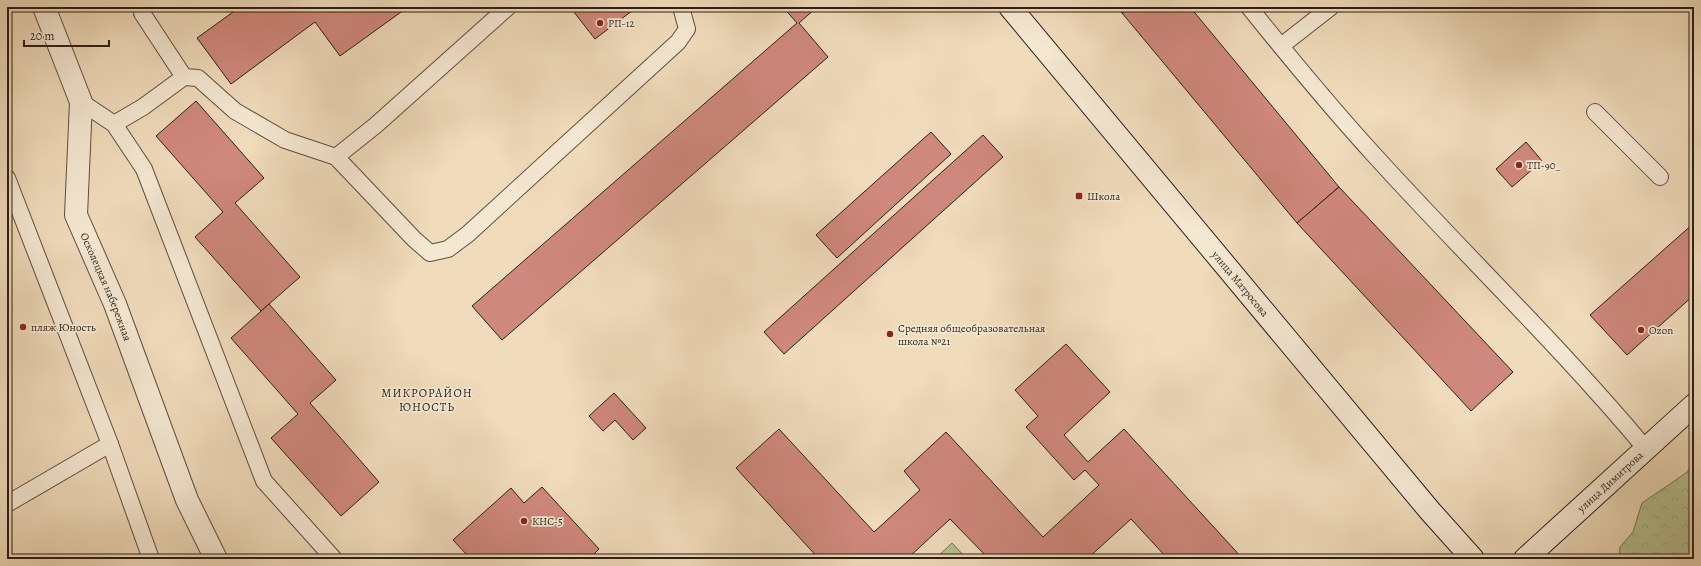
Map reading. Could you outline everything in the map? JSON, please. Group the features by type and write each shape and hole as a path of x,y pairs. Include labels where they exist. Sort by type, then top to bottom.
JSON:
{"main road":[{"name":"Осколецкая набережная","path":"44,7 81,102 76,215 115,304 187,500 216,559"},
{"name":"улица Матросова","path":"1010,7 1430,511 1473,559"},
{"name":"улица Димитрова","path":"1525,559 1694,405"}],"lane":[{"path":"336,157 376,125 508,7"},
{"path":"114,124 144,107 184,77 198,78 234,111 285,140 336,157 361,185 419,244 430,252 448,249 468,234 678,42 687,29 682,7"},
{"path":"1249,7 1375,156 1520,308 1609,405 1646,449"},
{"path":"1281,46 1332,7"},
{"path":"142,14 184,77"},
{"path":"81,102 114,124 144,169 264,481 334,559"},
{"path":"1595,112 1660,177"},
{"path":"7,178 110,444 151,559"},
{"path":"7,504 110,444"}],"green space":[{"path":"1694,463 1694,559 1619,559 1620,547 1633,532 1642,503 1686,473"},
{"path":"952,543 967,559 935,559"}],"building":[{"path":"240,7 305,7 307,10 311,7 408,7 340,56 315,22 231,84 197,38"},
{"name":"РП-12","path":"570,7 637,7 595,39"},
{"path":"783,7 817,7 799,23 828,57 502,340 472,306 797,23"},
{"path":"1117,7 1129,7 1122,13"},
{"path":"1129,7 1190,7 1339,187 1297,223 1122,13"},
{"path":"196,101 264,178 235,203 300,277 261,311 195,237 223,212 156,136"},
{"path":"931,132 951,154 837,258 816,235"},
{"path":"983,135 1003,157 784,354 764,332"},
{"name":"ТП-90_","path":"1526,142 1542,161 1512,187 1496,169"},
{"path":"1339,187 1513,372 1471,411 1297,223"},
{"path":"1694,223 1694,295 1627,355 1590,315"},
{"path":"269,304 336,380 310,403 379,482 341,516 271,438 298,414 231,338"},
{"path":"1066,344 1110,392 1064,435 1088,462 1124,429 1243,559 1168,559 1131,519 1087,559 989,559 950,519 907,559 819,559 736,468 779,429 874,532 920,490 904,471 946,432 1043,537 1099,485 1085,470 1074,480 1026,427 1038,416 1015,390"},
{"path":"614,393 646,428 633,440 615,420 603,431 589,416"},
{"name":"КНС-5","path":"542,487 599,549 589,559 464,559 468,556 453,540 511,488 524,503"}],"place":[{"name":"РП-12","path":"600,23"},
{"name":"ТП-90_","path":"1519,165"},
{"name":"Школа","path":"1079,196"},
{"name":"пляж Юность","path":"23,327"},
{"name":"Ozon","path":"1641,330"},
{"name":"Средняя общеобразовательная школа №21","path":"890,334"},
{"name":"КНС-5","path":"524,521"}],"district":[{"name":"МИКРОРАЙОН ЮНОСТЬ","path":"427,400"}]}
